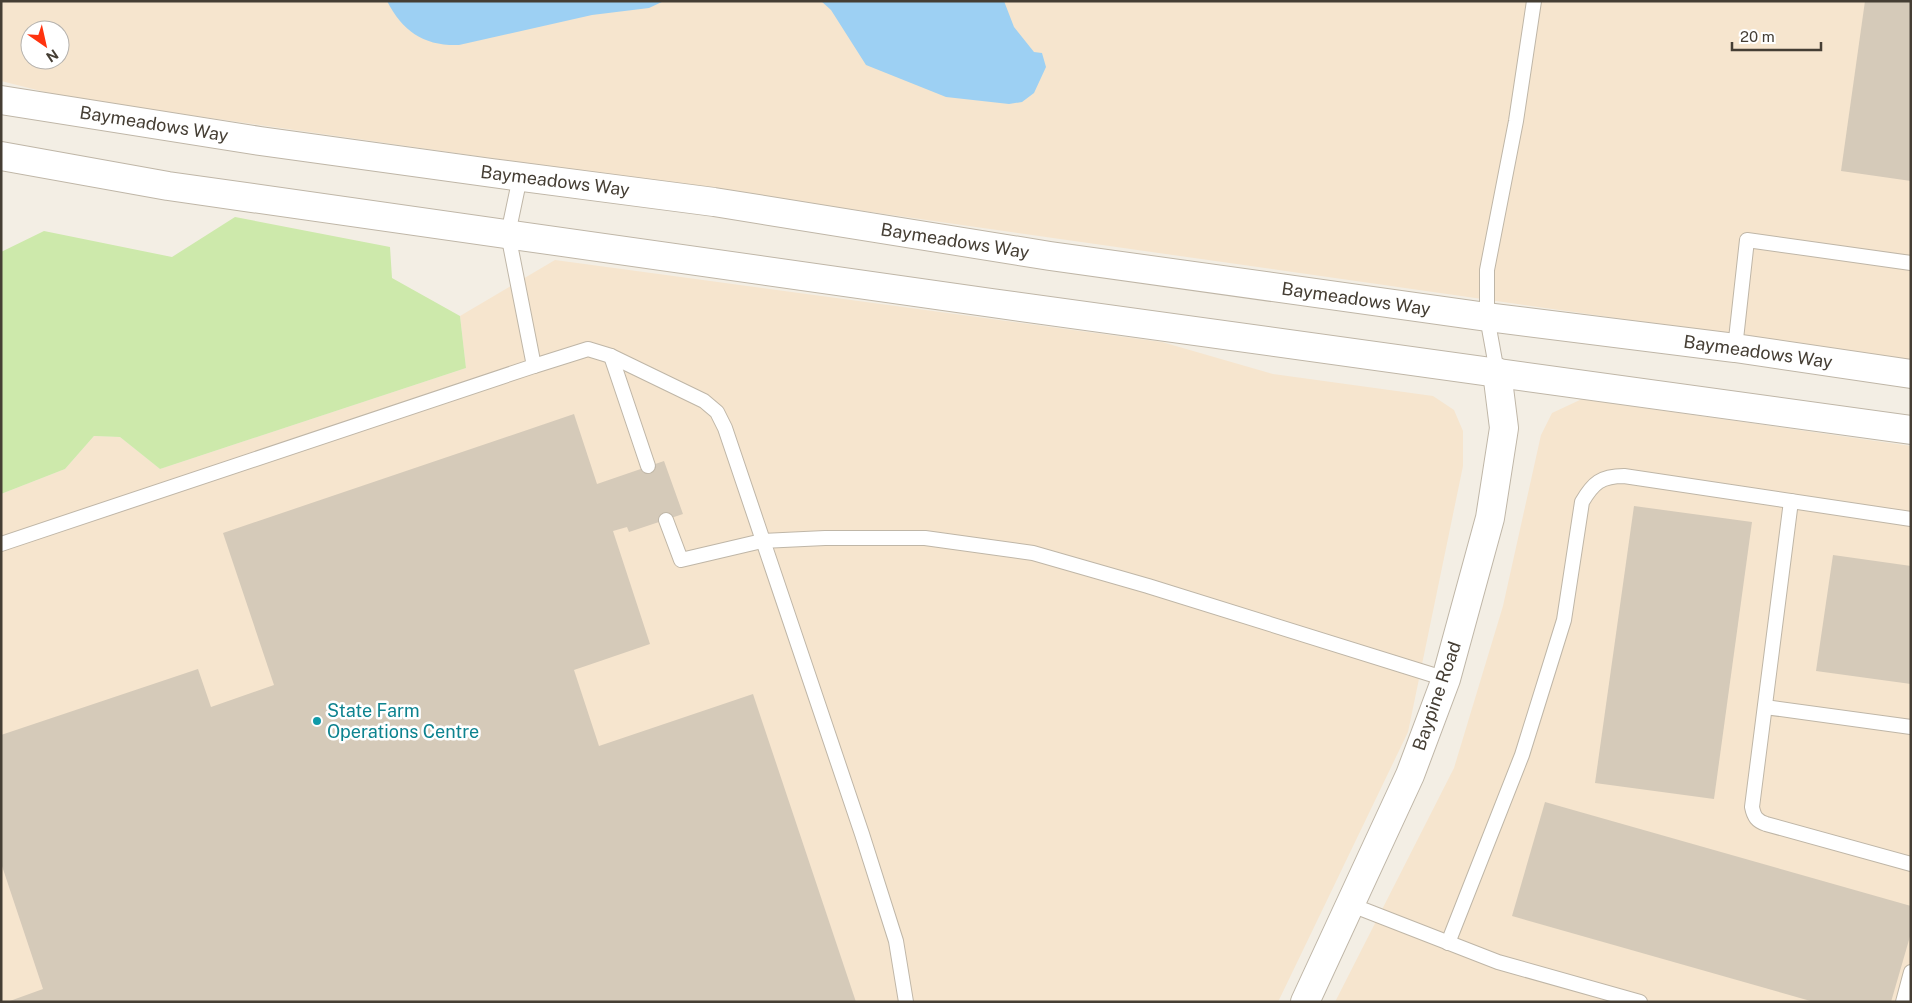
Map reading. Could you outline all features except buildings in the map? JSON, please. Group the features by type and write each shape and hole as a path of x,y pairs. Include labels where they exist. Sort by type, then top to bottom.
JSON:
{"street":[{"name":"Baymeadows Way","path":"1,100 260,140 714,202 1050,256 1487,317 1734,348 1911,374"},
{"path":"1,156 168,186 992,303 1911,430"},
{"name":"Baypine Road","path":"1306,1002 1349,904 1410,775 1446,679 1490,518 1504,428 1497,372"}],"lane":[{"path":"1497,372 1487,317 1487,270 1516,121 1534,1"},
{"path":"520,176 508,234 534,366"},
{"path":"1734,348 1747,240 1911,263"},
{"path":"1,544 588,349 611,356 704,400 717,412 725,428 862,834 896,941 906,1002"},
{"path":"611,356 648,466"},
{"path":"1448,943 1522,755 1564,620 1582,502 1592,486 1612,476 1624,476 1911,519"},
{"path":"1791,501 1752,807 1754,815 1759,822 1911,864"},
{"path":"666,520 681,560 762,541 825,538 925,538 1033,553 1148,586 1446,679"},
{"path":"1765,707 1911,727"},
{"path":"1349,904 1498,962 1640,1002"},
{"path":"1904,1002 1911,972"}],"shaded area":[{"path":"1,1 1911,1 1911,360 69,98 1,81"},
{"path":"555,260 1162,342 1273,374 1433,396 1454,410 1463,431 1463,466 1408,732 1278,1002 1,1002 1,494 65,469 94,436 120,437 160,469 466,368 460,316"},
{"path":"1582,399 1911,446 1911,1002 1335,1002 1454,768 1503,606 1541,435 1552,413"}],"green space":[{"path":"235,217 390,247 392,278 460,316 466,368 160,469 120,437 94,436 65,469 1,494 1,252 44,231 172,257"}],"water":[{"path":"387,1 664,1 649,8 592,15 459,45 447,45 425,40 416,35 400,21"},
{"path":"821,1 1004,1 1014,27 1034,52 1042,53 1046,67 1034,93 1022,102 1009,104 946,97 866,65 831,10"}],"place":[{"name":"State Farm Operations Centre","path":"317,721"}]}
